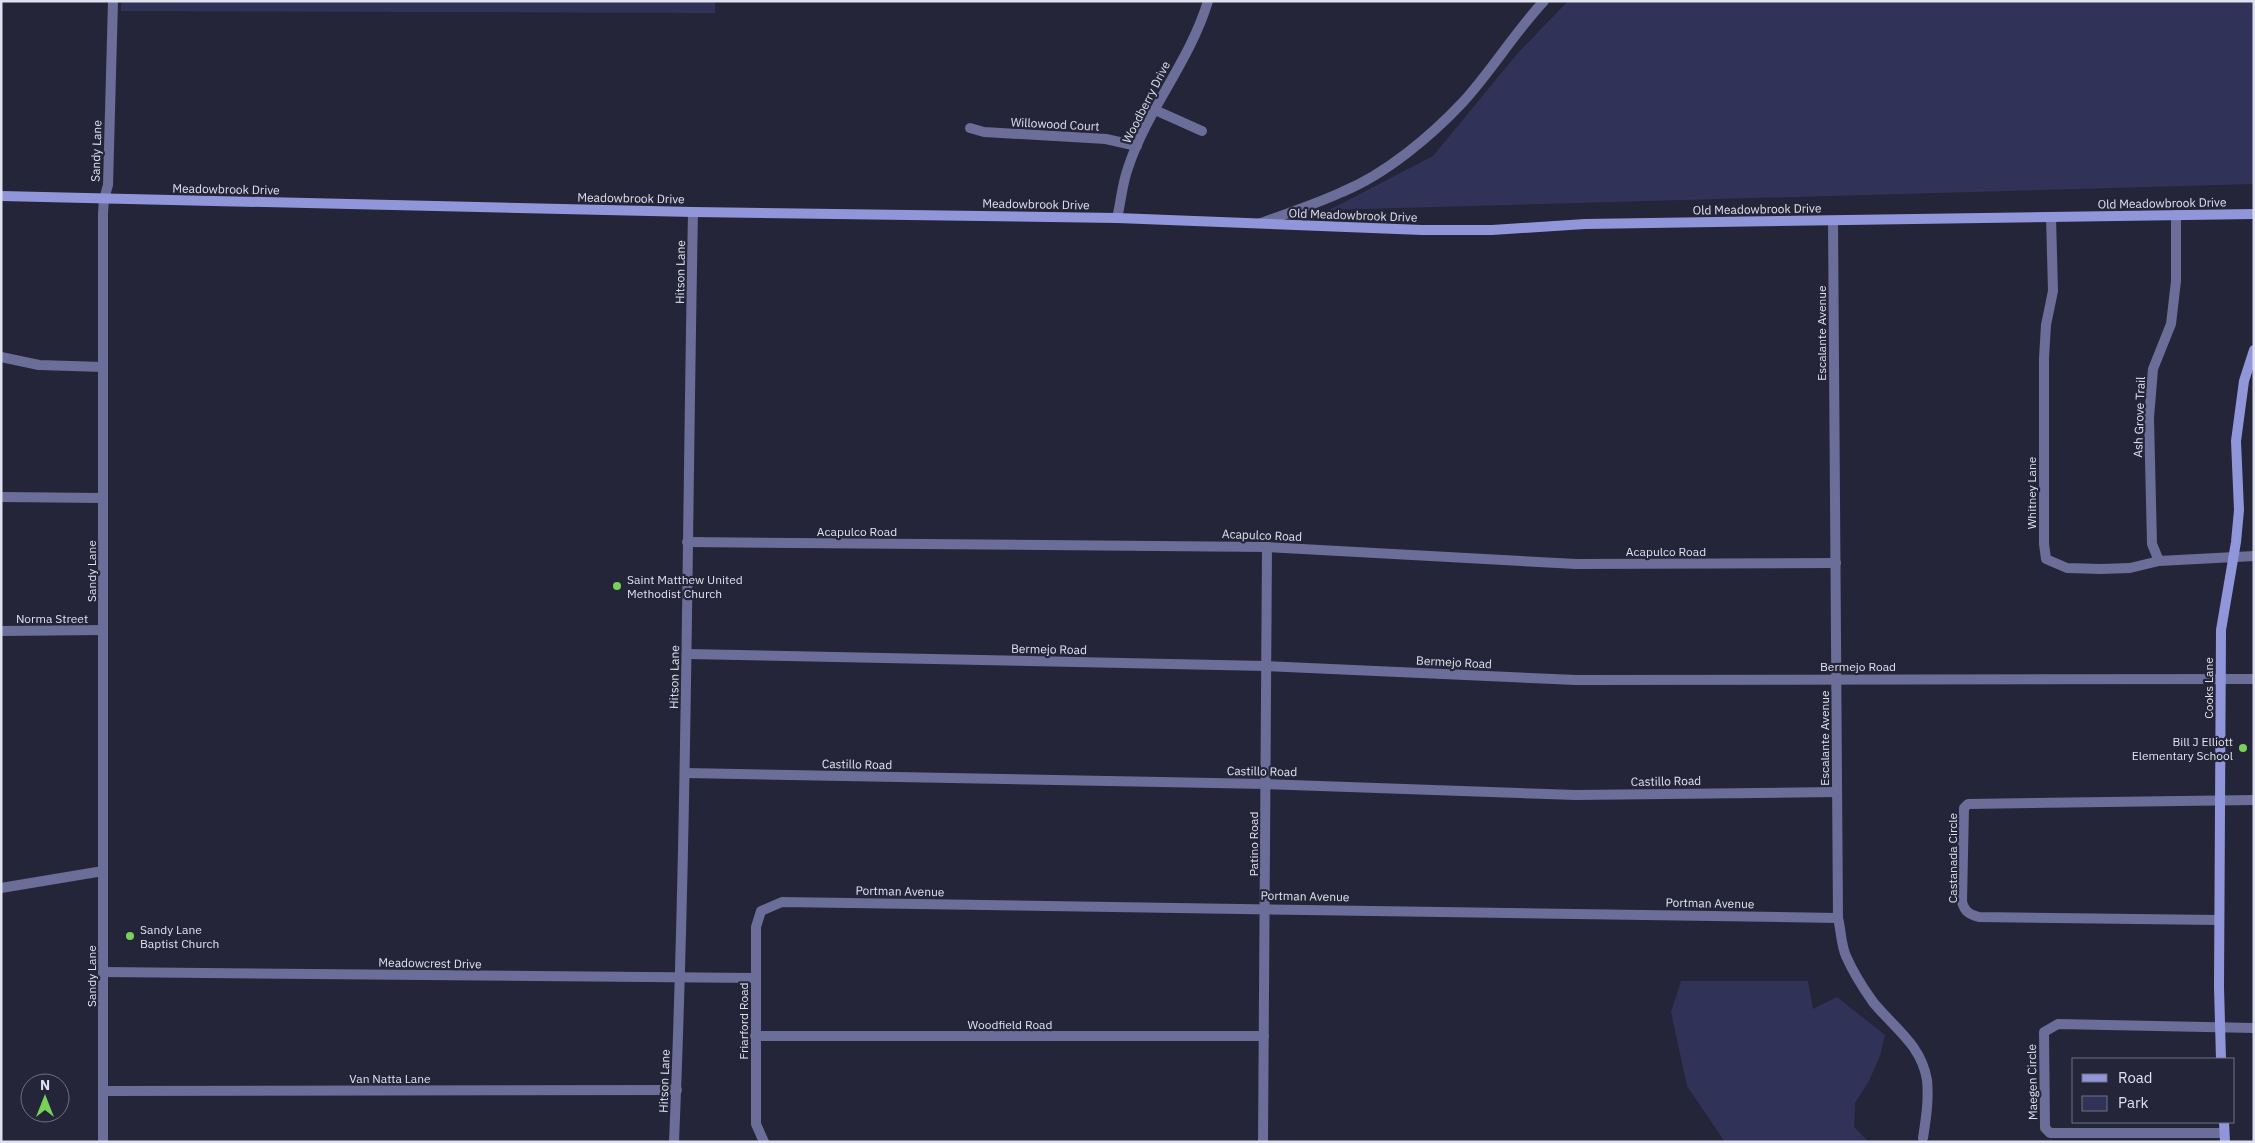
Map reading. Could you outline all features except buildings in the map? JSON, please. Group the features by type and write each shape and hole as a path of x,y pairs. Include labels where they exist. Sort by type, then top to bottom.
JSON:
{"main road":[{"name":"Meadowbrook Drive","path":"1,196 693,212 1117,218 1261,223"},
{"name":"Old Meadowbrook Drive","path":"1261,223 1422,230 1492,230 1585,224 2254,214"},
{"name":"Cooks Lane","path":"2221,1058 2219,920 2221,630 2234,556 2239,510 2236,441 2244,381 2254,350"},
{"path":"2224,1123 2225,1137"}],"street":[{"name":"Sandy Lane","path":"103,1142 104,199 108,185 113,1"},
{"name":"Woodberry Drive","path":"1117,218 1127,169 1137,146 1191,43 1208,1"},
{"path":"1261,223 1344,192 1376,173 1427,137 1463,102 1496,64 1544,1"},
{"path":"1156,110 1202,131"},
{"name":"Willowood Court","path":"970,128 984,132 1106,139 1137,146"},
{"name":"Hitson Lane","path":"674,1142 681,978 693,212"},
{"name":"Ash Grove Trail","path":"2159,561 2152,544 2149,418 2153,369 2170,324 2174,299 2176,281 2176,215"},
{"name":"Whitney Lane","path":"2051,217 2053,291 2046,325 2044,358 2044,544 2046,559 2067,568 2101,569 2130,568 2159,561 2254,556"},
{"name":"Escalante Avenue","path":"1833,221 1838,918 1844,953 1856,976 1874,1003 1908,1038 1922,1062 1927,1079 1928,1108 1923,1138"},
{"path":"1,357 39,365 103,367"},
{"path":"1,497 103,498"},
{"name":"Acapulco Road","path":"687,542 1267,546 1576,564 1836,563"},
{"name":"Patino Road","path":"1263,1142 1267,546"},
{"name":"Norma Street","path":"1,631 103,630"},
{"name":"Bermejo Road","path":"687,654 1266,666 1576,680 1836,678 2254,679"},
{"name":"Castillo Road","path":"685,773 1266,784 1576,795 1837,792"},
{"path":"2220,801 2254,800"},
{"name":"Castanada Circle","path":"2219,920 1979,917 1970,914 1964,910 1962,902 1962,815 1964,808 1968,804 2220,801"},
{"path":"1,888 103,872"},
{"name":"Portman Avenue","path":"772,906 782,902 795,902 1838,918"},
{"name":"Friarford Road","path":"764,1142 756,1124 755,1036 758,918 761,911 772,906"},
{"name":"Meadowcrest Drive","path":"103,972 756,978"},
{"name":"Maegen Circle","path":"2220,1026 2058,1024 2050,1027 2044,1032 2045,1128 2050,1133 2225,1137"},
{"path":"2220,1026 2254,1028"},
{"name":"Woodfield Road","path":"755,1036 1264,1036"},
{"name":"Van Natta Lane","path":"103,1091 677,1090"}],"green space":[{"path":"121,1 715,1 715,13 121,11"},
{"path":"1568,1 2254,1 2254,184 1329,210 1433,156 1517,54"},
{"path":"1681,981 1808,981 1813,1009 1837,997 1885,1035 1880,1056 1869,1081 1855,1103 1854,1127 1869,1142 1725,1142 1687,1086 1671,1012"}],"place":[{"name":"Saint Matthew United Methodist Church","path":"617,586"},
{"name":"Bill J Elliott Elementary School","path":"2243,748"},
{"name":"Sandy Lane Baptist Church","path":"130,936"}]}
